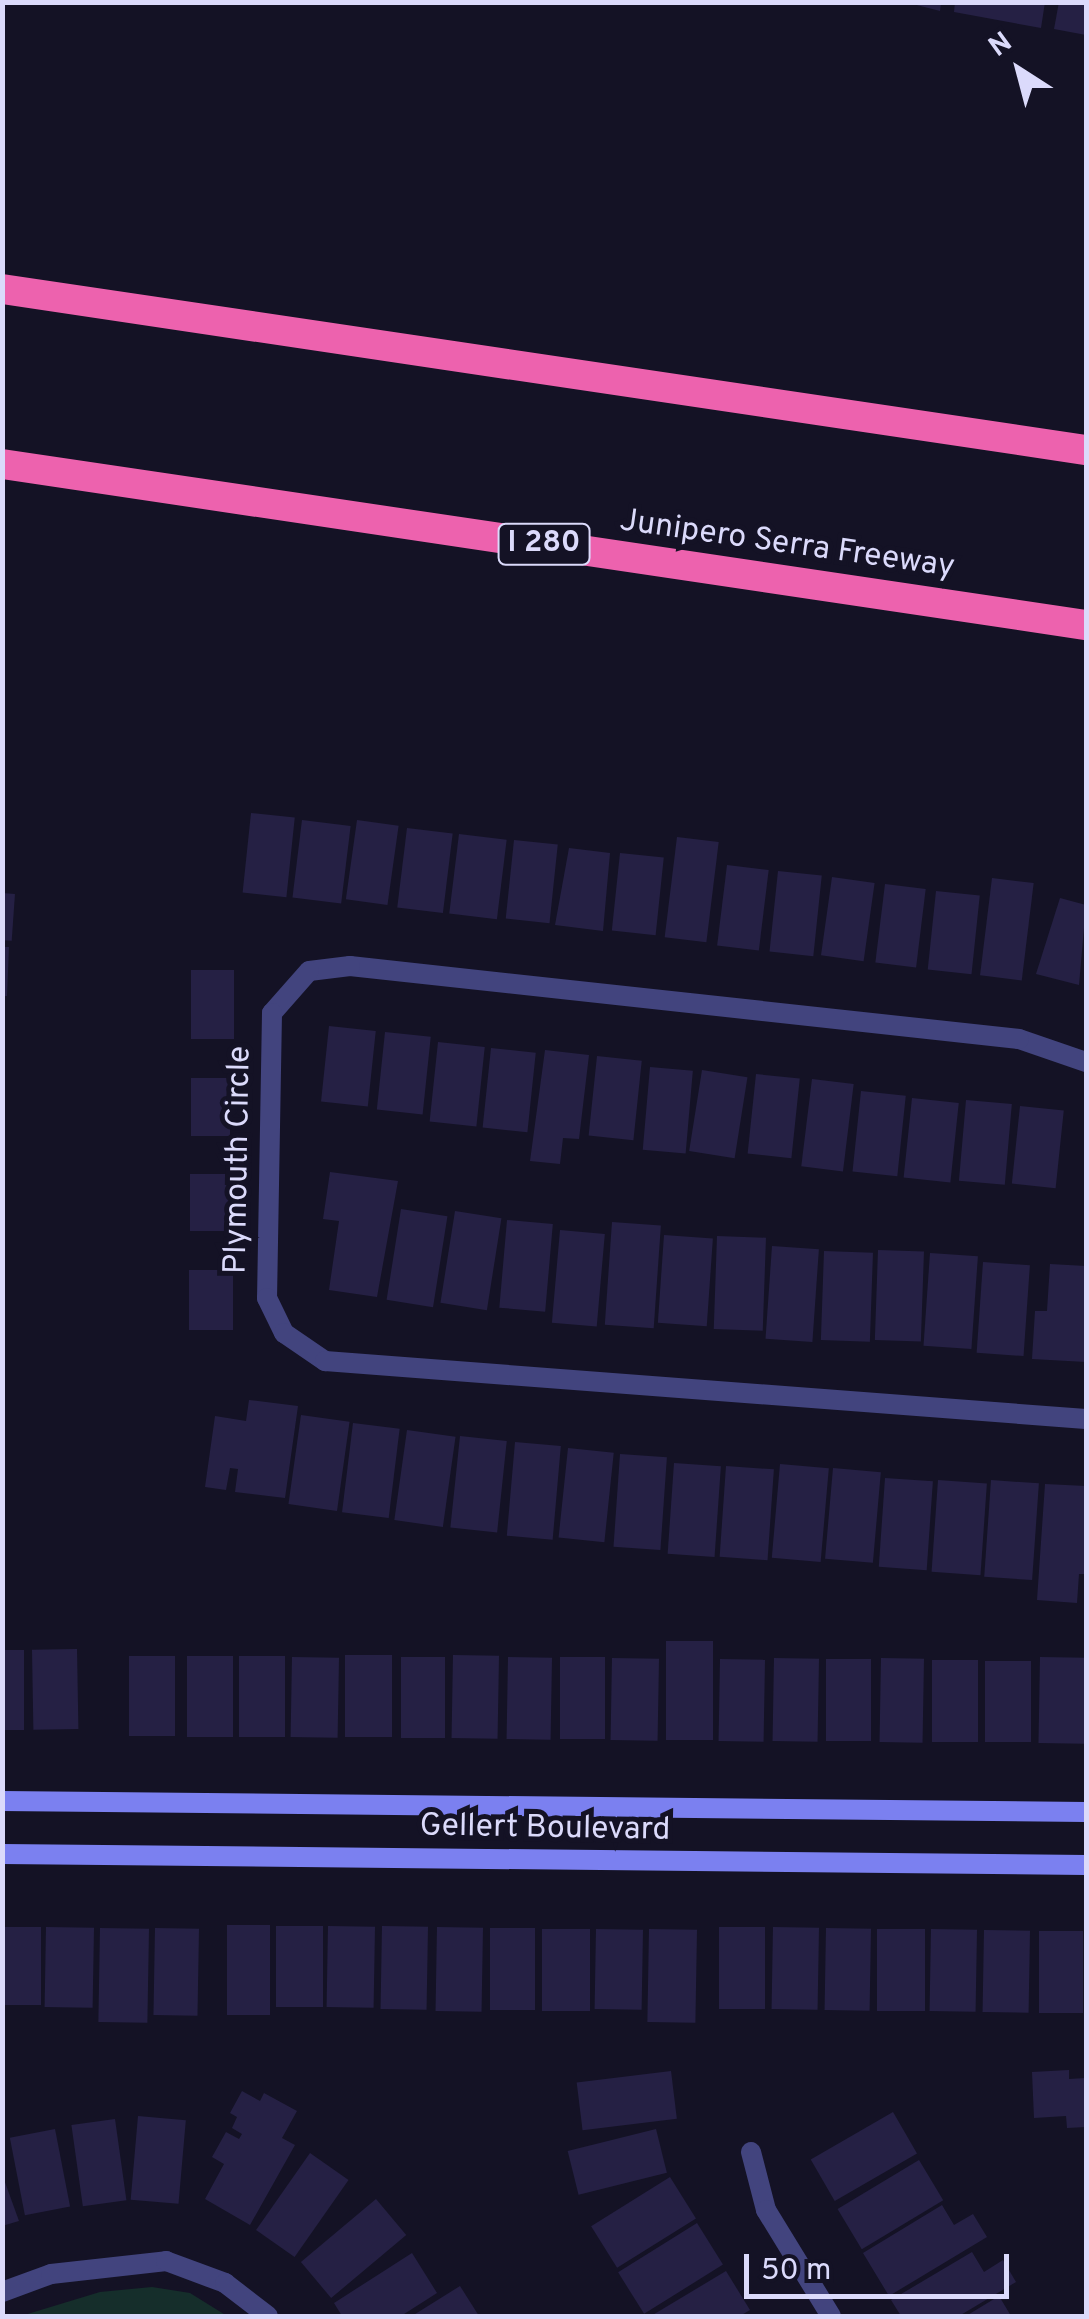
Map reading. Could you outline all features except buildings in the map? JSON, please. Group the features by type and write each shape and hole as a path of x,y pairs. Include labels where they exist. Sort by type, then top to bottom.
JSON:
{"highway":[{"path":"2,289 1086,450"},
{"name":"Junipero Serra Freeway","path":"2,464 1086,624"}],"main road":[{"name":"Gellert Boulevard","path":"2,1801 1086,1812"},
{"name":"Gellert Boulevard","path":"2,1854 1086,1865"}],"street":[{"name":"Plymouth Circle","path":"1086,1062 1019,1039 350,966 309,971 272,1013 267,1298 284,1334 325,1360 1086,1419"},
{"path":"751,2152 766,2210 832,2316"},
{"path":"2,2292 51,2274 166,2261 225,2283 268,2316"}],"green space":[{"path":"152,2287 190,2293 227,2316 21,2316 100,2292"}]}
